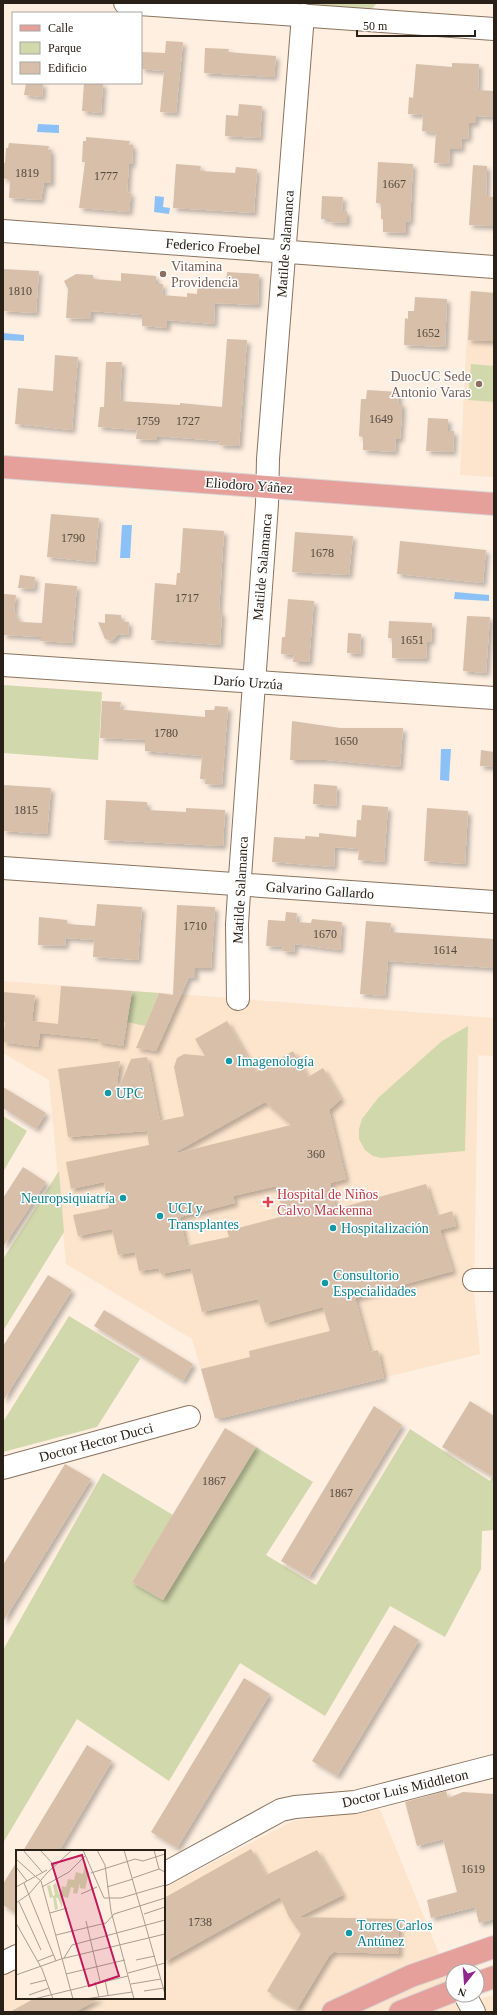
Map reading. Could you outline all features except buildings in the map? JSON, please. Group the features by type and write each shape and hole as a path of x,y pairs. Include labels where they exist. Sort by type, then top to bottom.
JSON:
{"main road":[{"name":"Eliodoro Yáñez","path":"3,467 494,504"},
{"path":"333,2012 411,1976 494,1947"},
{"path":"400,2012 445,1994"}],"street":[{"path":"125,3 227,7 303,15 386,12 494,29"},
{"name":"Matilde Salamanca","path":"238,999 237,946 239,884 284,251 303,15"},
{"name":"Federico Froebel","path":"3,231 494,267"},
{"name":"Darío Urzúa","path":"3,665 494,698"},
{"name":"Galvarino Gallardo","path":"3,868 494,902"},
{"name":"Doctor Hector Ducci","path":"3,1468 189,1417"},
{"name":"Doctor Luis Middleton","path":"165,1873 281,1810 295,1806 355,1802 494,1766"},
{"path":"3,1963 16,1956"},
{"path":"469,2003 474,2012"}],"shaded area":[{"name":"DuocUC Sede Antonio Varas","path":"469,291 494,292 494,477 460,475"},
{"name":"Hospital de Niños Calvo Mackenna","path":"3,981 494,1018 494,1056 478,1055 474,1294 480,1354 222,1418 215,1418 192,1339 66,1264 49,1080 3,1053"},
{"path":"379,1807 445,1968 445,2003 459,2003 460,2005 467,2003 485,2003 485,1998 494,1995 494,2012 3,2012 3,1971 16,1964 16,1999 165,1999 165,1887 293,1821"}],"green space":[{"path":"257,3 377,3 370,11"},
{"path":"471,364 494,366 494,402 468,400"},
{"path":"3,685 102,692 98,760 3,753"},
{"path":"132,991 159,993 145,1026 127,1022"},
{"path":"468,1026 465,1151 381,1158 373,1156 365,1150 359,1139 359,1129 362,1119 378,1098 442,1041"},
{"path":"3,1116 27,1131 3,1172"},
{"path":"59,1171 64,1232 3,1331 3,1259"},
{"path":"69,1316 140,1359 97,1427 3,1452 3,1422"},
{"path":"410,1429 490,1481 494,1475 494,1530 482,1531 481,1569 445,1637 390,1606 325,1716 240,1663 169,1781 77,1719 3,1843 3,1650 103,1473 173,1515 132,1582 163,1600 256,1447 313,1482 266,1555 316,1585"}],"water":[{"path":"38,124 59,125 59,133 37,132"},
{"path":"155,196 164,197 163,207 170,208 169,214 154,212"},
{"path":"3,333 24,335 24,341 3,340"},
{"path":"122,525 132,525 130,558 120,558"},
{"path":"455,592 489,595 489,601 454,599"},
{"path":"441,749 451,749 449,781 440,780"}],"place":[{"name":"Vitamina Providencia","path":"163,274"},
{"name":"DuocUC Sede Antonio Varas","path":"479,384"},
{"name":"Imagenología","path":"229,1061"},
{"name":"UPC","path":"108,1093"},
{"name":"Neuropsiquiatría","path":"123,1198"},
{"name":"Hospital de Niños Calvo Mackenna","path":"268,1202"},
{"name":"UCI y Transplantes","path":"160,1216"},
{"name":"Hospitalización","path":"333,1228"},
{"name":"Consultorio Especialidades","path":"325,1283"},
{"name":"Torres Carlos Antúnez","path":"349,1933"}]}
